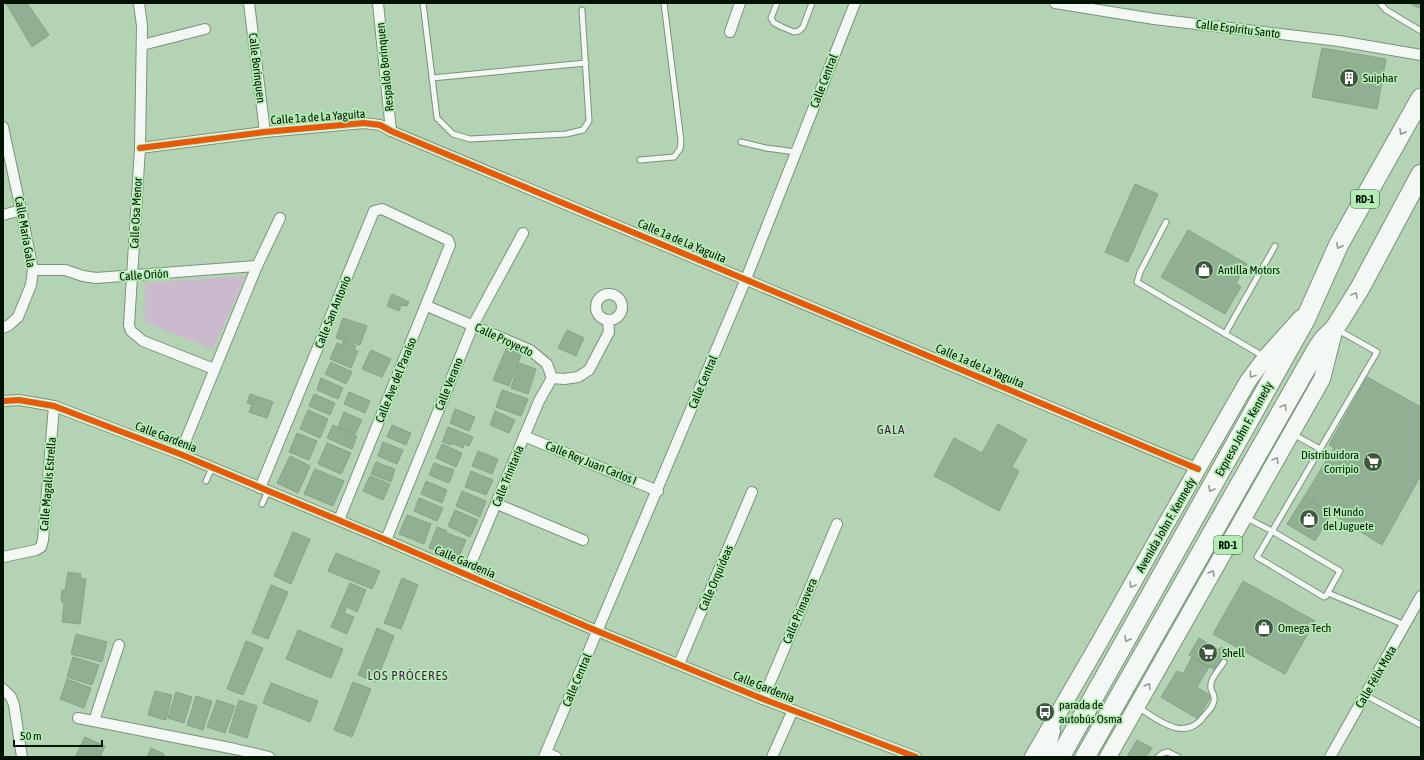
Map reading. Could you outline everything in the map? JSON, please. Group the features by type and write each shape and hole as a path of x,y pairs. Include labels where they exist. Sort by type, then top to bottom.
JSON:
{"highway":[{"name":"Expreso John F. Kennedy","path":"1060,757 1291,345 1314,303 1339,244 1421,98"},
{"name":"Expreso John F. Kennedy","path":"1085,757 1313,356 1323,340 1335,328 1416,196 1421,174"}],"main road":[{"name":"Avenida John F. Kennedy","path":"1033,757 1248,381 1266,357 1314,303"},
{"name":"RD-1","path":"1109,754 1322,379 1335,328"},
{"path":"1050,757 1049,742 1054,720"}],"street":[{"name":"Calle Osa Menor","path":"139,3 142,26 140,148 129,325 131,331 143,341 214,369"},
{"name":"Calle Borinquen","path":"249,3 266,132"},
{"name":"Respaldo Borinquen","path":"378,3 391,131"},
{"path":"730,32 740,3"},
{"name":"Calle Central","path":"545,755 746,280 855,3"},
{"name":"Calle Espíritu Santo","path":"1055,3 1154,19 1339,41 1421,55"},
{"path":"142,45 205,29"},
{"name":"Calle 1a de La Yaguita","path":"140,148 266,132 364,123 380,125 391,131 1198,469"},
{"name":"Calle María Gala","path":"3,127 22,210 33,270 31,285 18,316 9,325 3,328"},
{"name":"Calle San Antonio","path":"264,489 374,211 382,209 448,240"},
{"path":"3,215 22,210"},
{"path":"180,454 257,266 280,218"},
{"name":"Calle Verano","path":"386,540 473,325 524,233"},
{"name":"Calle Ave del Paraíso","path":"339,520 427,306 450,245 448,240"},
{"name":"Calle Orión","path":"33,270 65,270 83,276 96,278 257,266"},
{"name":"Calle Proyecto","path":"427,306 530,350 547,364 552,378"},
{"path":"552,378 564,379 578,377 588,370 608,332 608,321"},
{"name":"Calle Trinitaria","path":"466,575 539,401 552,378"},
{"name":"Calle Gardenia","path":"3,401 19,400 54,406 180,454 339,520 597,631 763,699 916,757"},
{"name":"Calle Magalis Estrella","path":"3,557 36,550 41,547 43,540 54,406"},
{"name":"Calle Rey Juan Carlos I","path":"524,436 658,491"},
{"name":"Calle Orquídeas","path":"679,664 752,492"},
{"path":"497,504 583,540"},
{"name":"Calle Primavera","path":"763,699 837,524"},
{"name":"Calle Félix Mota","path":"1330,757 1421,596"},
{"path":"94,721 119,645"},
{"path":"3,689 11,697 14,704 22,757"},
{"path":"772,757 793,710"},
{"path":"78,718 234,753 269,757"},
{"path":"545,755 556,757"}],"lane":[{"path":"423,3 437,118 453,134 470,139 566,134 583,130 589,121 582,10"},
{"path":"640,160 674,156 680,149 681,141 664,3"},
{"path":"777,3 771,18 774,24 794,32 799,31 803,27 812,3"},
{"path":"1380,3 1386,10 1421,30"},
{"path":"432,78 586,63"},
{"path":"741,142 766,148 796,152"},
{"path":"1166,222 1140,272 1137,282 1266,357"},
{"path":"1225,334 1275,246"},
{"path":"1244,517 1272,531 1340,571 1326,596 1324,597 1257,557 1272,531 1320,449 1377,352 1335,328"},
{"path":"1292,433 1320,449"},
{"path":"206,481 212,468"},
{"path":"262,504 264,489"},
{"path":"1328,593 1405,625"},
{"path":"1137,707 1169,727 1188,728 1195,726 1213,704 1214,698 1211,689 1212,680 1224,662"},
{"path":"1365,695 1421,725"},
{"path":"1158,757 1163,753 1168,752 1178,757"}],"shaded area":[{"path":"246,276 213,349 145,322 145,283"}],"building":[{"path":"6,3 27,3 49,35 32,47"},
{"path":"1409,3 1421,3 1421,9"},
{"name":"Suiphar","path":"1322,48 1386,59 1377,109 1312,97"},
{"path":"1135,184 1158,194 1128,262 1105,252"},
{"name":"Antilla Motors","path":"1188,230 1247,264 1236,283 1241,287 1225,314 1161,277"},
{"path":"392,294 409,302 407,306 401,305 399,311 387,306"},
{"path":"343,318 367,326 360,345 336,338"},
{"path":"567,330 584,338 576,356 558,348"},
{"path":"343,341 356,346 354,350 358,351 351,368 330,359 337,343 342,345"},
{"path":"508,344 523,350 509,386 493,380"},
{"path":"371,350 391,359 382,377 362,369"},
{"path":"331,362 352,372 346,384 325,374"},
{"path":"519,363 536,369 528,394 511,388"},
{"name":"Distribuidora Corripio","path":"1367,377 1421,407 1421,475 1382,545 1304,497 1334,448 1329,445"},
{"path":"321,378 343,388 338,399 317,390"},
{"path":"502,390 528,399 521,416 496,407"},
{"path":"349,392 370,401 365,413 344,404"},
{"path":"250,394 273,402 267,418 249,412 252,405 247,403"},
{"path":"314,394 335,403 330,415 309,406"},
{"path":"455,409 475,417 469,431 450,423"},
{"path":"308,410 328,419 320,438 300,429"},
{"path":"495,411 515,420 509,433 490,425"},
{"path":"344,412 362,420 355,434 338,427"},
{"path":"998,424 1027,440 1012,467 1019,471 999,511 934,476 954,438 982,453"},
{"path":"333,425 357,436 352,449 327,438"},
{"path":"392,425 411,433 406,445 387,437"},
{"path":"448,427 473,437 469,446 464,444 463,448 452,443 452,445 442,442"},
{"path":"297,433 317,441 309,460 289,452"},
{"path":"383,442 403,450 397,464 378,456"},
{"path":"327,443 351,453 341,474 318,464"},
{"path":"442,444 462,453 456,467 436,458"},
{"path":"478,451 498,459 492,474 472,466"},
{"path":"290,456 310,466 298,493 277,483"},
{"path":"376,462 395,469 391,482 371,474"},
{"path":"434,463 454,470 449,483 429,475"},
{"path":"315,469 344,481 333,506 304,494"},
{"path":"471,471 493,480 486,495 465,487"},
{"path":"370,476 390,484 383,500 363,491"},
{"path":"426,481 447,490 442,503 421,494"},
{"path":"462,491 486,501 480,517 456,506"},
{"name":"El Mundo del Juguete","path":"1304,497 1331,514 1315,541 1287,524"},
{"path":"419,498 443,508 437,521 414,511"},
{"path":"455,510 478,520 470,537 448,526"},
{"path":"407,515 431,524 424,544 399,534"},
{"path":"437,527 447,531 446,533 466,540 459,557 440,549 439,552 429,548"},
{"path":"293,532 310,539 291,584 274,576"},
{"path":"336,553 380,571 372,589 328,571"},
{"path":"68,572 81,574 80,578 86,579 80,624 62,622 64,604 61,600 62,590 65,591"},
{"path":"402,578 418,585 401,629 384,623"},
{"name":"Omega Tech","path":"1243,581 1315,621 1285,674 1213,634"},
{"path":"350,583 366,590 357,612 347,607 344,613 354,617 347,634 331,627"},
{"path":"271,585 288,592 268,639 252,633"},
{"path":"377,628 394,636 376,682 358,675"},
{"path":"298,630 343,649 331,678 286,659"},
{"path":"76,634 107,642 102,662 71,654"},
{"name":"Shell","path":"1199,638 1219,650 1221,647 1227,650 1215,670 1189,655"},
{"path":"246,641 263,648 243,695 227,689"},
{"path":"73,657 99,665 92,685 67,677"},
{"name":"Shell","path":"1192,657 1209,667 1197,687 1211,696 1198,719 1161,697 1177,671 1183,674"},
{"path":"67,679 91,688 84,708 60,699"},
{"path":"353,682 371,689 352,737 334,730"},
{"path":"271,683 318,701 310,722 263,703"},
{"path":"155,691 172,695 166,720 148,715"},
{"path":"176,692 192,697 184,723 168,718"},
{"path":"196,696 212,701 203,730 187,725"},
{"path":"217,700 235,706 225,733 207,727"},
{"path":"239,700 257,706 247,738 229,732"},
{"path":"85,737 105,746 100,757 75,757"},
{"path":"1137,740 1152,748 1146,757 1127,757"},
{"path":"151,748 164,754 163,757 147,757"}],"cycle path":[{"path":"140,148 265,132 364,123 380,125 391,131 1198,469"},
{"path":"3,401 19,400 54,406 180,454 386,540 597,631 763,699 916,757"}],"place":[{"name":"Suiphar","path":"1349,78"},
{"name":"Antilla Motors","path":"1204,270"},
{"name":"Distribuidora Corripio","path":"1373,462"},
{"name":"El Mundo del Juguete","path":"1309,519"},
{"name":"Omega Tech","path":"1264,628"},
{"name":"Shell","path":"1208,653"},
{"name":"parada de autobús Osma","path":"1045,712"}],"district":[{"name":"GALA","path":"891,429"},
{"name":"LOS PRÓCERES","path":"408,675"}]}
